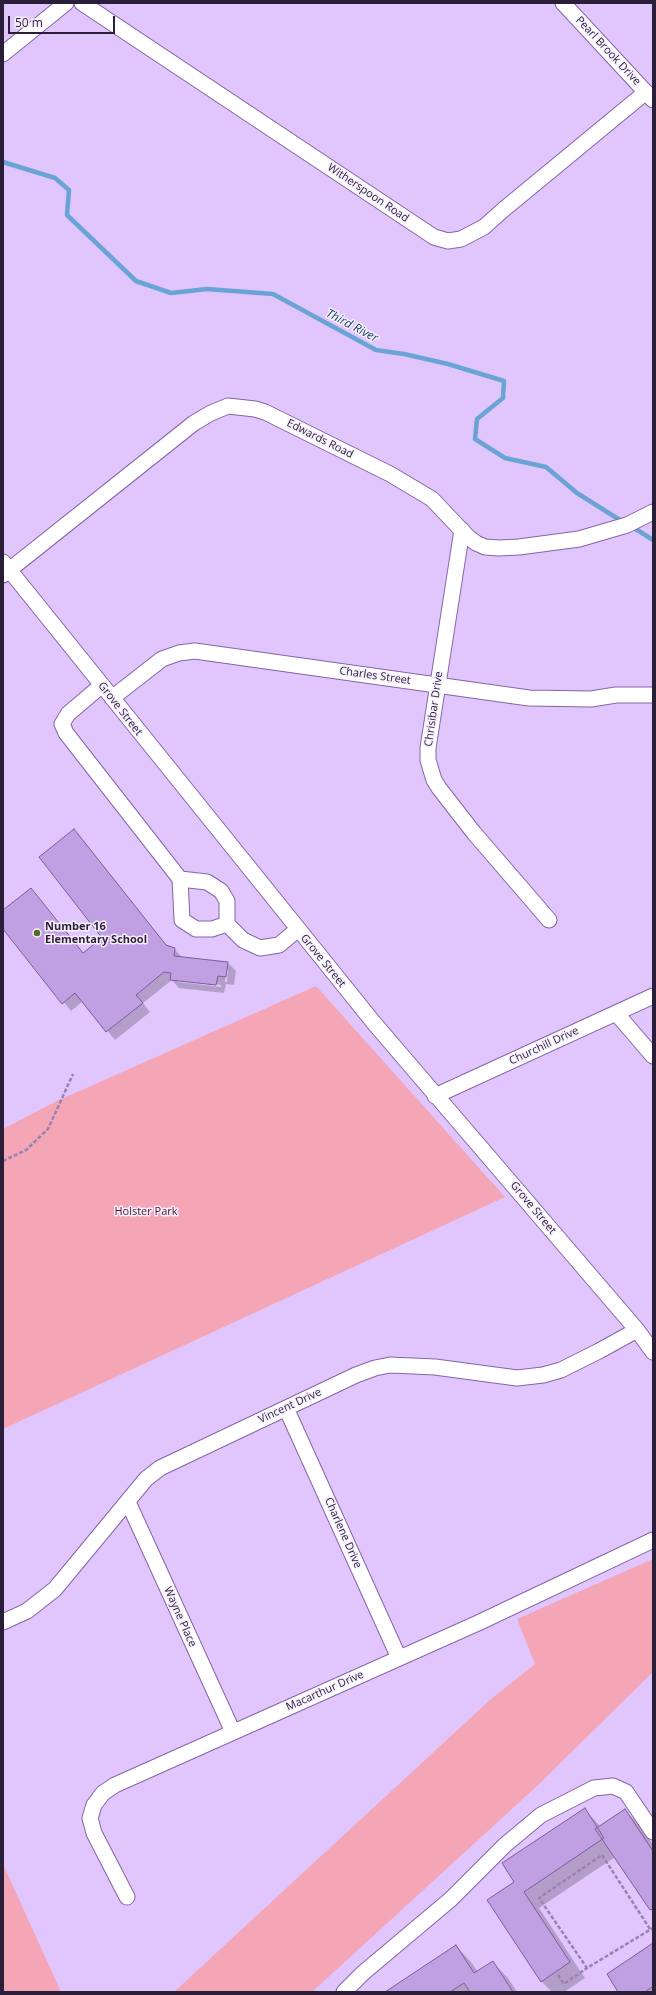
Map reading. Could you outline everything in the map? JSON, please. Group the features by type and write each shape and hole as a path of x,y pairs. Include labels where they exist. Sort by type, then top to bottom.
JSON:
{"street":[{"path":"3,54 66,3"},
{"name":"Witherspoon Road","path":"82,3 434,237 448,241 461,239 484,227 503,210 649,96"},
{"name":"Pearl Brook Drive","path":"562,3 649,96"},
{"name":"Edwards Road","path":"5,569 194,423 220,408 228,406 255,409 265,412 390,474 432,499 476,543 485,547 519,547 579,539 627,525 653,512"},
{"name":"Chrisibar Drive","path":"462,530 428,748 428,760 434,780 474,833 549,920"},
{"name":"Grove Street","path":"5,569 102,685 298,929 435,1096 637,1330 653,1352"},
{"name":"Charles Street","path":"112,698 162,659 179,653 195,651 529,698 591,699 616,696 653,695"},
{"path":"102,685 68,714 62,724 66,733 180,879 182,920 196,929 212,929 227,924"},
{"path":"180,879 208,882 221,891 227,901 227,924 243,940 260,948 279,945 298,929"},
{"name":"Churchill Drive","path":"435,1096 653,996"},
{"path":"616,1013 653,1056"},
{"name":"Vincent Drive","path":"3,1622 27,1611 55,1589 146,1479 160,1468 286,1408 369,1370 390,1365 435,1367 517,1378 543,1375 561,1370 587,1358 637,1330"},
{"name":"Charlene Drive","path":"286,1408 399,1658"},
{"name":"Wayne Place","path":"128,1502 233,1732"},
{"name":"Macarthur Drive","path":"127,1897 94,1833 90,1818 94,1805 103,1793 115,1785 478,1623 653,1540"},
{"path":"344,1992 363,1973 451,1899 505,1844 541,1815 594,1788 613,1786 626,1792 653,1832"}],"path":[{"path":"3,1161 26,1150 48,1129 73,1074"},
{"path":"558,1975 564,1984 587,1968 652,1929 602,1855 539,1898 587,1968"}],"green space":[{"name":"Holster Park","path":"316,986 505,1197 3,1429 3,1129 57,1101"},
{"path":"653,1559 652,1673 537,1786 312,1992 174,1992 491,1699 535,1664 517,1619"},
{"path":"3,1864 61,1992 3,1992"}],"building":[{"name":"Number 16 Elementary School","path":"74,829 166,945 175,948 174,956 228,962 226,977 218,976 216,985 170,980 171,973 164,972 136,995 143,1003 106,1032 75,993 62,1004 3,929 3,910 31,888 83,953 102,938 39,857"},
{"path":"585,1808 604,1838 524,1892 570,1962 541,1982 487,1900 514,1882 502,1863"},
{"path":"625,1809 653,1851 653,1909 650,1910 595,1829"},
{"path":"653,1943 653,1986 645,1992 618,1992 607,1974"},
{"path":"456,1945 474,1973 493,1961 513,1992 470,1992 464,1983 450,1992 385,1992"}],"waterway":[{"name":"Third River","path":"3,162 55,178 69,190 67,215 136,281 171,293 207,289 273,294 376,350 404,354 448,364 504,381 503,398 477,419 475,439 505,458 546,467 577,493 623,522"},
{"name":"Third River","path":"631,526 653,540"}],"place":[{"name":"Number 16 Elementary School","path":"37,933"}]}
